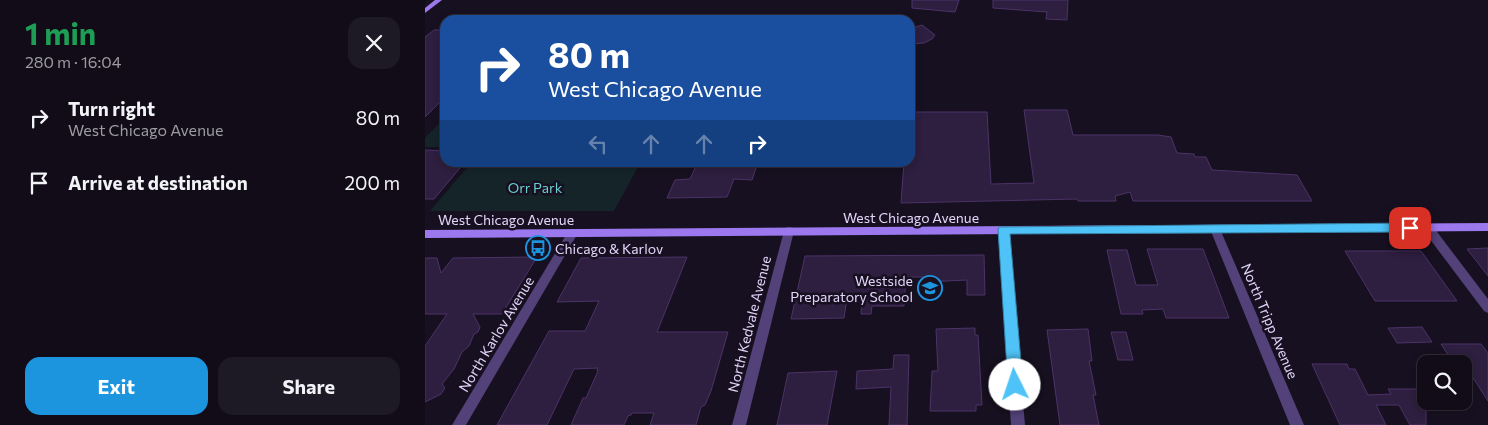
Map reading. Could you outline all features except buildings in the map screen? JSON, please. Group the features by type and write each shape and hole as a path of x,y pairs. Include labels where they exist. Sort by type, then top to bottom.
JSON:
{"main road":[{"path":"425,11 439,0"},
{"name":"West Chicago Avenue","path":"425,234 1488,227"}],"street":[{"path":"1427,228 1488,308"},
{"name":"North Tripp Avenue","path":"1215,229 1297,425"},
{"path":"1003,230 1018,425"},
{"name":"North Kedvale Avenue","path":"739,425 789,232"},
{"name":"North Karlov Avenue","path":"459,425 573,233"}],"green space":[{"path":"440,123 440,147 425,147 425,138"},
{"name":"Orr Park","path":"468,167 638,167 614,211 430,211"}],"place":[{"name":"Chicago & Karlov","path":"538,248"},
{"name":"Westside Preparatory School","path":"930,288"}],"route":[{"path":"1015,385 1003,230 1410,228"}]}
